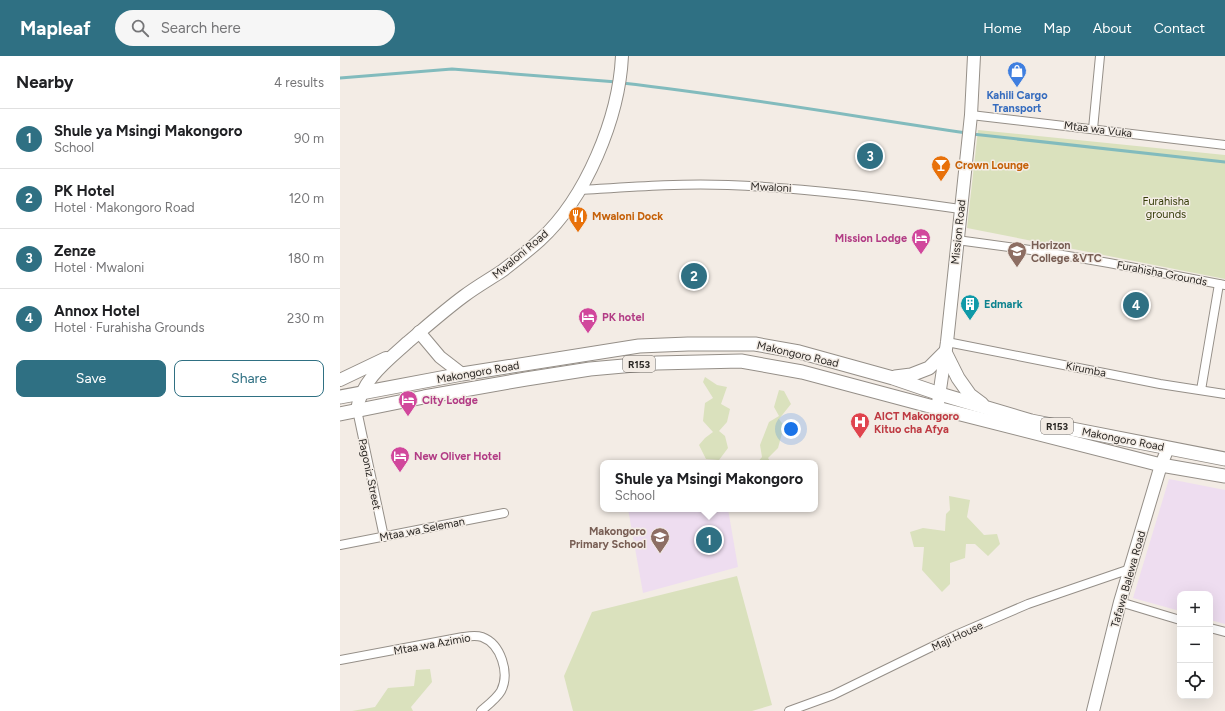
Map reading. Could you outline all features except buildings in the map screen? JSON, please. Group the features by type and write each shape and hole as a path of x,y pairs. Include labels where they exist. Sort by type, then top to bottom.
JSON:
{"main road":[{"name":"Makongoro Road","path":"340,397 462,374 639,346 755,344 799,352 893,378 1031,422 1225,459"},
{"path":"893,378 911,375 929,368 946,347 958,378 970,395 988,408"},
{"name":"Makongoro Road","path":"340,414 416,398 526,378 590,369 657,362 734,361 802,372 1161,465 1225,476"}],"street":[{"name":"Mwaloni Road","path":"356,410 361,393 373,375 394,354 459,299 503,270 541,239 565,211 580,190 602,145 617,96 622,56"},
{"name":"Mission Road","path":"937,408 946,347 970,120 974,56"},
{"path":"1093,129 1100,56"},
{"name":"Mtaa wa Vuka","path":"970,120 1093,129 1225,145"},
{"name":"Mwaloni","path":"580,190 654,186 727,185 807,189 880,197 960,209"},
{"name":"Furahisha Grounds","path":"957,240 1095,260 1222,284"},
{"path":"1201,390 1222,284"},
{"path":"419,332 440,357 462,374"},
{"name":"Kirumba","path":"946,347 1225,394"},
{"path":"340,380 394,354"},
{"name":"Pagoniz Street","path":"356,410 384,537"},
{"name":"Tafawa Balewa Road","path":"1093,711 1120,602 1161,465 1168,448"},
{"name":"Mtaa wa Seleman","path":"340,545 504,512"},
{"name":"Maji House","path":"788,711 833,695 958,634 1028,604 1130,569"},
{"path":"1120,602 1177,619"},
{"path":"1213,629 1225,632"},
{"name":"Mtaa wa Azimio","path":"340,660 463,637 475,636 484,638 492,643 499,652 505,678 501,691 481,711"}],"shaded area":[{"path":"1169,479 1225,490 1225,624 1213,621 1213,591 1177,591 1177,610 1133,598"},
{"path":"629,512 729,512 738,567 643,593"}],"green space":[{"name":"Furahisha grounds","path":"978,130 1225,155 1225,279 967,228"},
{"path":"705,377 717,385 727,387 721,404 730,409 727,422 719,431 725,436 728,448 719,460 706,459 699,445 713,432 703,421 705,403 713,398 703,382"},
{"path":"779,390 784,391 791,404 779,419 784,426 778,448 768,458 769,460 760,460 762,457 760,445 769,422 779,416 774,407"},
{"path":"949,496 970,500 967,517 984,535 997,534 1000,544 988,556 975,544 966,544 965,558 950,563 950,584 942,592 922,570 924,547 914,547 910,532 923,528 945,531 946,514 950,510"},
{"path":"737,576 772,705 752,711 573,711 564,676 592,612"},
{"path":"430,669 432,682 411,707 413,711 352,711 375,707 388,688 414,686 416,670"}],"waterway":[{"path":"340,78 452,69 617,82"},
{"path":"622,83 751,100 967,133"},
{"path":"972,134 1225,162"}],"place":[{"name":"Kahili Cargo Transport","path":"1017,88"},
{"name":"Zenze","path":"870,156"},
{"name":"Crown Lounge","path":"941,182"},
{"name":"Mwaloni Dock","path":"578,233"},
{"name":"Mission Lodge","path":"921,255"},
{"name":"Horizon College &VTC","path":"1017,268"},
{"name":"PK Hotel","path":"694,276"},
{"name":"Annox Hotel","path":"1136,305"},
{"name":"Edmark","path":"970,321"},
{"name":"PK hotel","path":"588,334"},
{"name":"City Lodge","path":"408,417"},
{"name":"AICT Makongoro Kituo cha Afya","path":"860,439"},
{"name":"New Oliver Hotel","path":"400,473"},
{"name":"Shule ya Msingi Makongoro","path":"709,540"},
{"name":"Makongoro Primary School","path":"660,554"}]}
